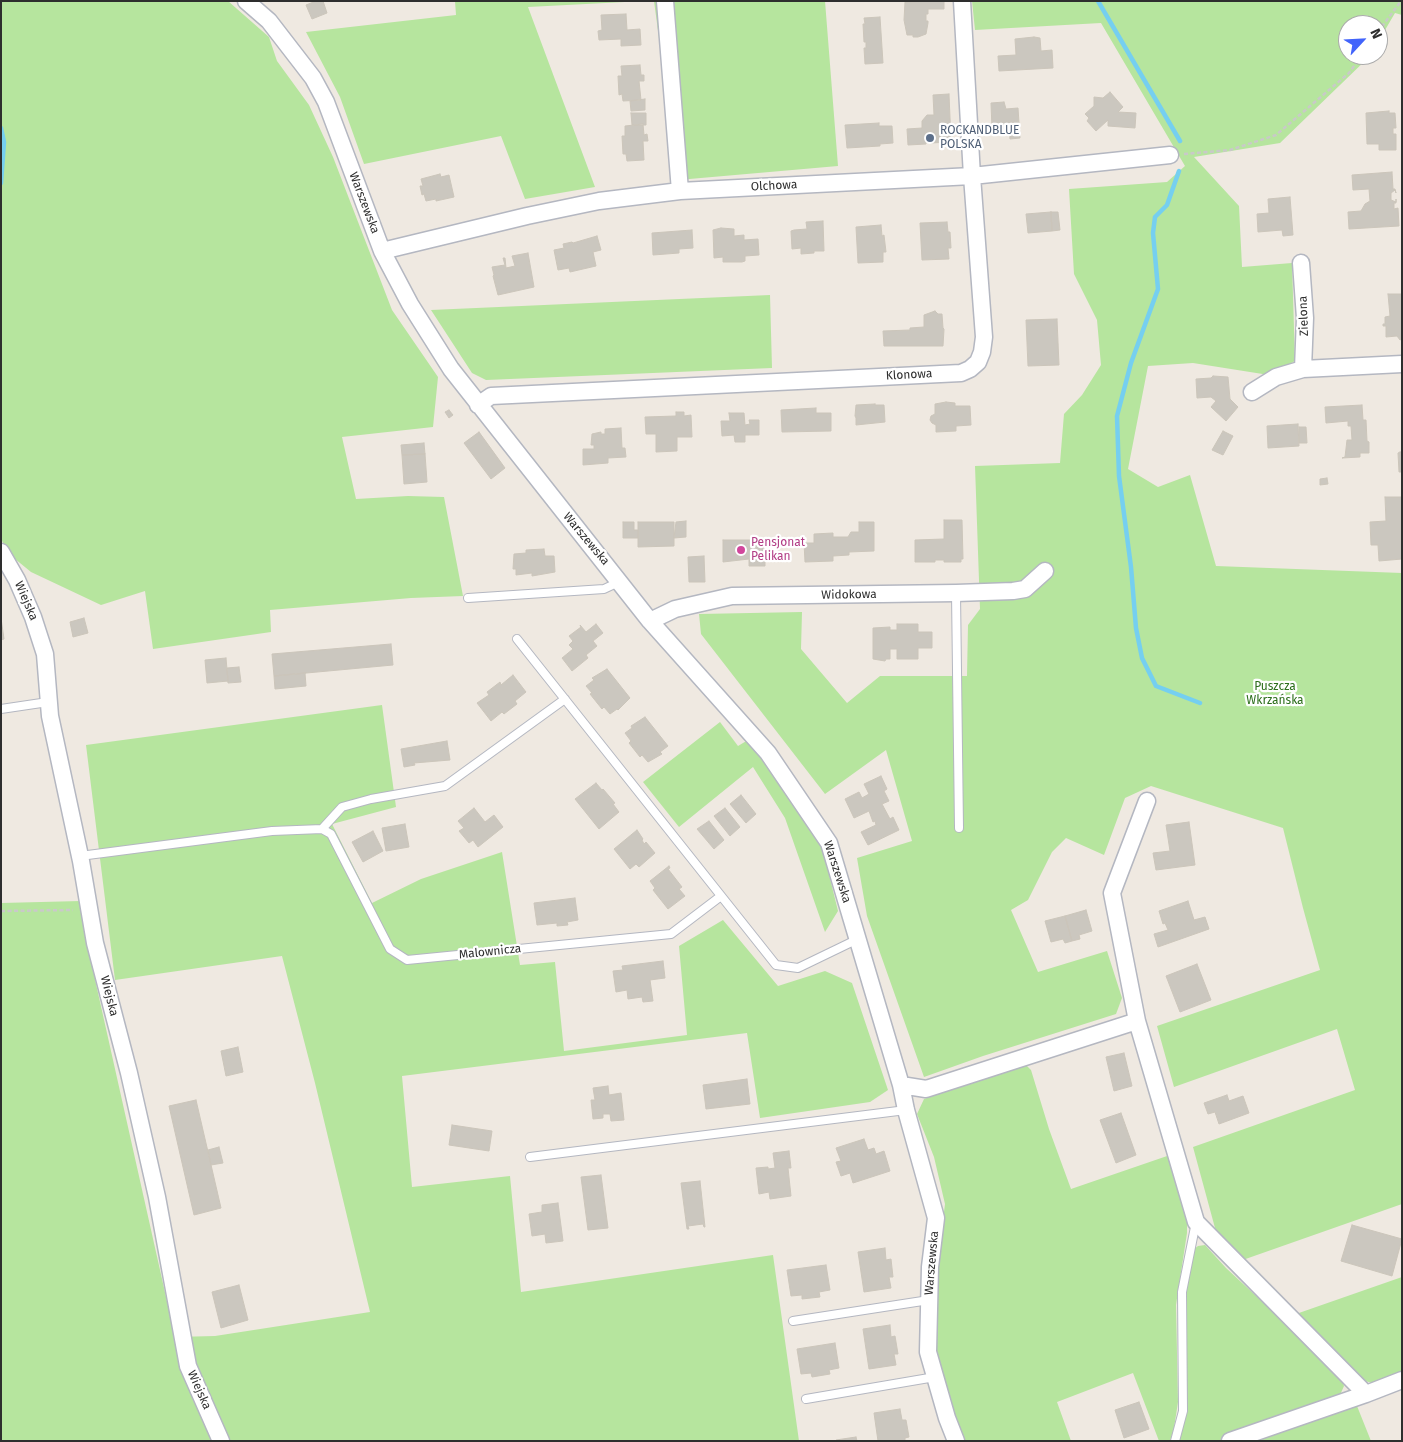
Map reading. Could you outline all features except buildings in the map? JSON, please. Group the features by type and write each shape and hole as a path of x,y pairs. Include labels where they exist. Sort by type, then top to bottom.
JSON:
{"street":[{"name":"Warszewska","path":"246,1 269,21 313,78 326,102 382,251 426,332 451,369 621,581 650,621 768,753 829,843 901,1086 936,1218 930,1267 928,1352 947,1418 956,1441"},
{"path":"665,1 680,191"},
{"name":"Klonowa","path":"478,405 491,396 961,373 970,369 978,362 982,352 984,337 962,1"},
{"name":"Olchowa","path":"382,251 527,216 599,201 680,191 972,176 1170,155"},
{"name":"Zielona","path":"1301,264 1305,318 1304,369"},
{"path":"1252,392 1276,377 1304,369 1402,364"},
{"name":"Wiejska","path":"2,556 17,580 33,617 45,654 50,716 80,856 95,943 129,1073 157,1197 188,1366 221,1441"},
{"name":"Widokowa","path":"650,621 675,608 732,596 956,594 1025,589 1045,571"},
{"path":"1147,801 1112,893 1137,1021 1196,1222 1366,1394"},
{"path":"901,1086 926,1089 1137,1021"},
{"path":"1230,1441 1402,1380"}],"lane":[{"path":"468,598 604,589 621,581"},
{"path":"956,594 959,828"},
{"path":"518,639 776,966 798,968 858,939"},
{"path":"80,856 272,831 322,828 342,807 371,799 446,786 565,699"},
{"path":"1,709 48,702"},
{"name":"Malownicza","path":"322,828 331,834 390,949 407,960 671,934 721,896"},
{"path":"530,1157 906,1110"},
{"path":"1175,1441 1184,1411 1182,1292 1196,1222"},
{"path":"794,1321 929,1300"},
{"path":"806,1399 935,1377"}],"path":[{"path":"1388,19 1401,1"},
{"path":"1170,155 1230,150 1276,135 1349,73 1355,65"},
{"path":"1,911 89,909"}],"green space":[{"path":"1,1 228,1 269,37 277,61 309,105 333,157 392,310 438,377 433,427 342,437 356,499 408,496 444,497 463,596 411,598 270,610 271,632 153,649 145,591 101,605 31,572 9,554 1,539"},
{"path":"455,1 644,1 528,7 595,187 525,199 501,136 364,164 340,97 306,32 456,15"},
{"path":"654,1 825,1 838,166 678,180"},
{"name":"Puszcza Wkrzańska","path":"972,1 1402,1 1402,15 1395,13 1388,25 1388,15 1338,15 1338,65 1361,65 1280,143 1194,157 1239,206 1242,267 1292,263 1295,361 1269,375 1193,363 1148,366 1128,469 1158,487 1190,475 1216,566 1402,573 1402,1204 1237,1262 1218,1239 1193,1147 1355,1090 1337,1029 1174,1087 1157,1026 1320,970 1283,828 1151,786 1125,798 1104,855 1066,838 1052,852 1028,900 1011,910 1038,972 1107,951 1122,998 1116,1014 983,1056 924,1077 867,916 857,858 912,841 886,750 825,794 701,634 699,614 802,612 801,649 847,703 880,676 967,676 968,625 980,609 975,466 1060,463 1064,414 1082,395 1101,365 1097,320 1074,274 1069,189 1167,182 1185,166 1101,23 975,30"},
{"path":"770,295 772,368 486,380 472,373 431,310"},
{"path":"382,705 396,807 332,824 372,903 421,879 502,852 520,965 555,962 564,1051 687,1035 679,946 723,920 778,986 825,971 852,983 888,1090 870,1102 760,1118 747,1033 402,1076 412,1187 510,1176 521,1292 773,1255 799,1441 1,1441 1,903 81,901 96,984 175,1337 215,1336 370,1312 315,1083 282,956 115,980 86,745"},
{"path":"720,722 738,746 748,740 780,780 822,846 838,911 825,932 785,818 753,767 679,827 643,782"},
{"path":"1025,1064 1031,1070 1049,1129 1071,1189 1170,1155 1187,1217 1187,1233 1176,1305 1178,1402 1170,1441 1159,1441 1133,1373 1057,1402 1071,1441 963,1441 946,1393 936,1347 939,1250 945,1204 934,1157 917,1114 924,1099"},
{"path":"1205,1245 1226,1268 1340,1374 1344,1386 1340,1395 1323,1405 1222,1441 1178,1441 1185,1409 1187,1362 1186,1296 1188,1276 1194,1249"},
{"path":"1402,1277 1402,1371 1373,1383 1356,1379 1296,1314"},
{"path":"1355,1401 1371,1441 1241,1441"}],"waterway":[{"path":"1098,1 1180,141"},
{"path":"1,128 4,142 1,183"},
{"path":"1179,171 1167,205 1155,217 1153,233 1158,289 1131,363 1117,416 1119,476 1131,567 1136,628 1142,658 1156,686 1200,703"}],"place":[{"name":"ROCKANDBLUE POLSKA","path":"930,138"},
{"name":"Pensjonat Pelikan","path":"741,550"}]}
